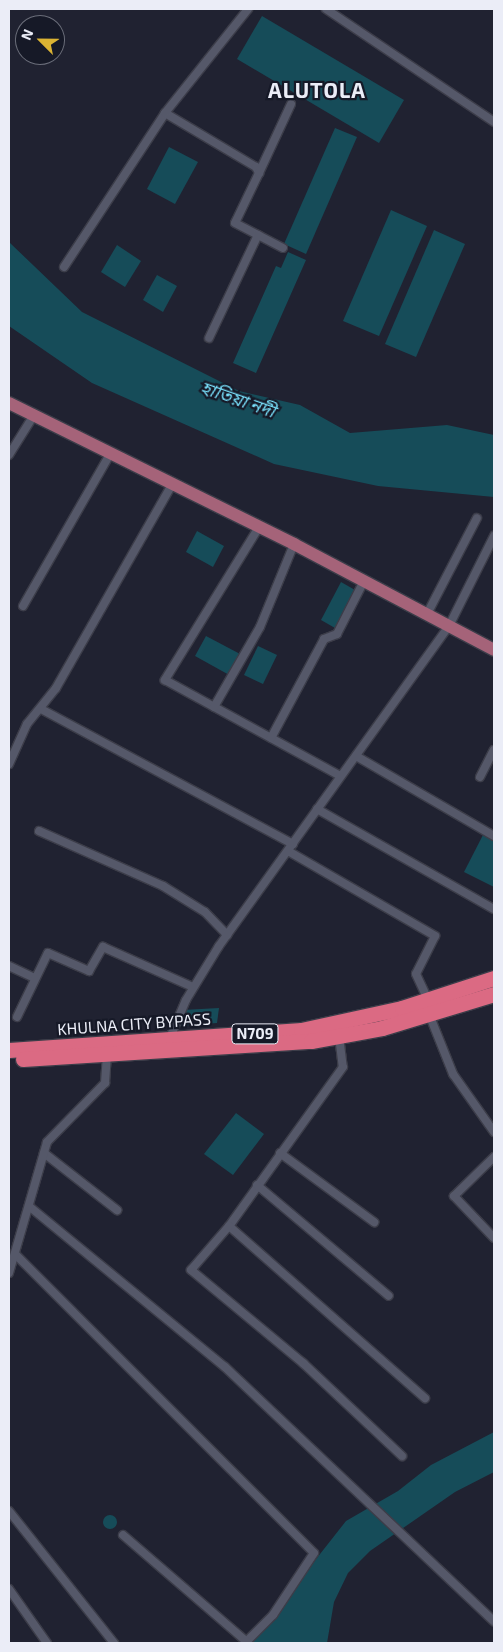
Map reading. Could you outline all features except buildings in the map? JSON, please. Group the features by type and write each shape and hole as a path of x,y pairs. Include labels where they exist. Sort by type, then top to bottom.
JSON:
{"highway":[{"name":"KHULNA CITY BYPASS","path":"9,1060 107,1055 339,1036 428,1007 494,978"},
{"name":"KHULNA CITY BYPASS","path":"9,1050 301,1030 494,994"}],"main road":[{"path":"9,403 172,485 259,526 494,650"}],"street":[{"path":"64,267 165,113 248,9"},
{"path":"326,9 494,122"},
{"path":"282,248 235,223 291,104"},
{"path":"165,113 259,173"},
{"path":"209,338 258,235"},
{"path":"9,455 34,415"},
{"path":"23,606 110,454"},
{"path":"9,764 27,724 41,709 118,584 172,485"},
{"path":"426,614 477,518"},
{"path":"259,526 165,680 340,776"},
{"path":"169,1040 193,987 227,935 449,626 494,536"},
{"path":"214,707 260,627 294,544"},
{"path":"271,738 324,639 337,634 364,581"},
{"path":"41,709 291,848 435,936 416,974 453,1074 494,1132"},
{"path":"480,777 494,750"},
{"path":"356,756 494,836"},
{"path":"317,809 494,909"},
{"path":"39,831 163,886 205,912 227,935"},
{"path":"17,1018 46,954 89,971 103,948 193,987"},
{"path":"9,966 35,978"},
{"path":"339,1036 343,1067 229,1226 191,1270 303,1363 402,1456"},
{"path":"9,1273 16,1255 44,1154 52,1136 105,1083 107,1055"},
{"path":"280,1153 374,1222"},
{"path":"44,1154 117,1210"},
{"path":"494,1157 454,1196 494,1238"},
{"path":"258,1185 389,1296"},
{"path":"30,1207 225,1366 494,1620"},
{"path":"229,1226 425,1398"},
{"path":"16,1255 314,1553 273,1615 248,1642 123,1535"},
{"path":"9,1511 114,1643"},
{"path":"9,1589 47,1643"}],"water":[{"path":"262,16 404,100 379,143 237,59"},
{"path":"335,128 357,137 306,254 284,244"},
{"path":"169,147 198,162 175,204 147,189"},
{"path":"391,210 427,226 379,336 343,321"},
{"path":"434,230 465,244 416,357 385,344"},
{"name":"হাতিয়া নদী","path":"9,242 82,312 239,391 300,405 350,433 447,425 494,435 494,497 378,486 274,464 92,383 9,326"},
{"path":"117,245 141,261 125,287 101,272"},
{"path":"288,252 306,260 256,373 233,363 276,266 281,268"},
{"path":"157,275 177,286 163,312 143,300"},
{"path":"197,531 224,546 213,567 186,552"},
{"path":"341,582 355,590 335,628 321,620"},
{"path":"206,636 242,655 231,676 195,656"},
{"path":"258,646 277,655 263,684 244,675"},
{"path":"484,833 494,838 494,887 464,872"},
{"path":"219,1008 217,1023 178,1026 183,1010"},
{"path":"236,1113 264,1134 233,1175 204,1154"},
{"path":"494,1432 494,1472 455,1492 370,1551 348,1573 334,1602 327,1643 250,1643 346,1521 398,1491 431,1465"},
{"path":"110,1515 115,1517 117,1522 115,1527 110,1529 105,1527 103,1522 105,1517"}],"district":[{"name":"ALUTOLA","path":"317,90"}]}
